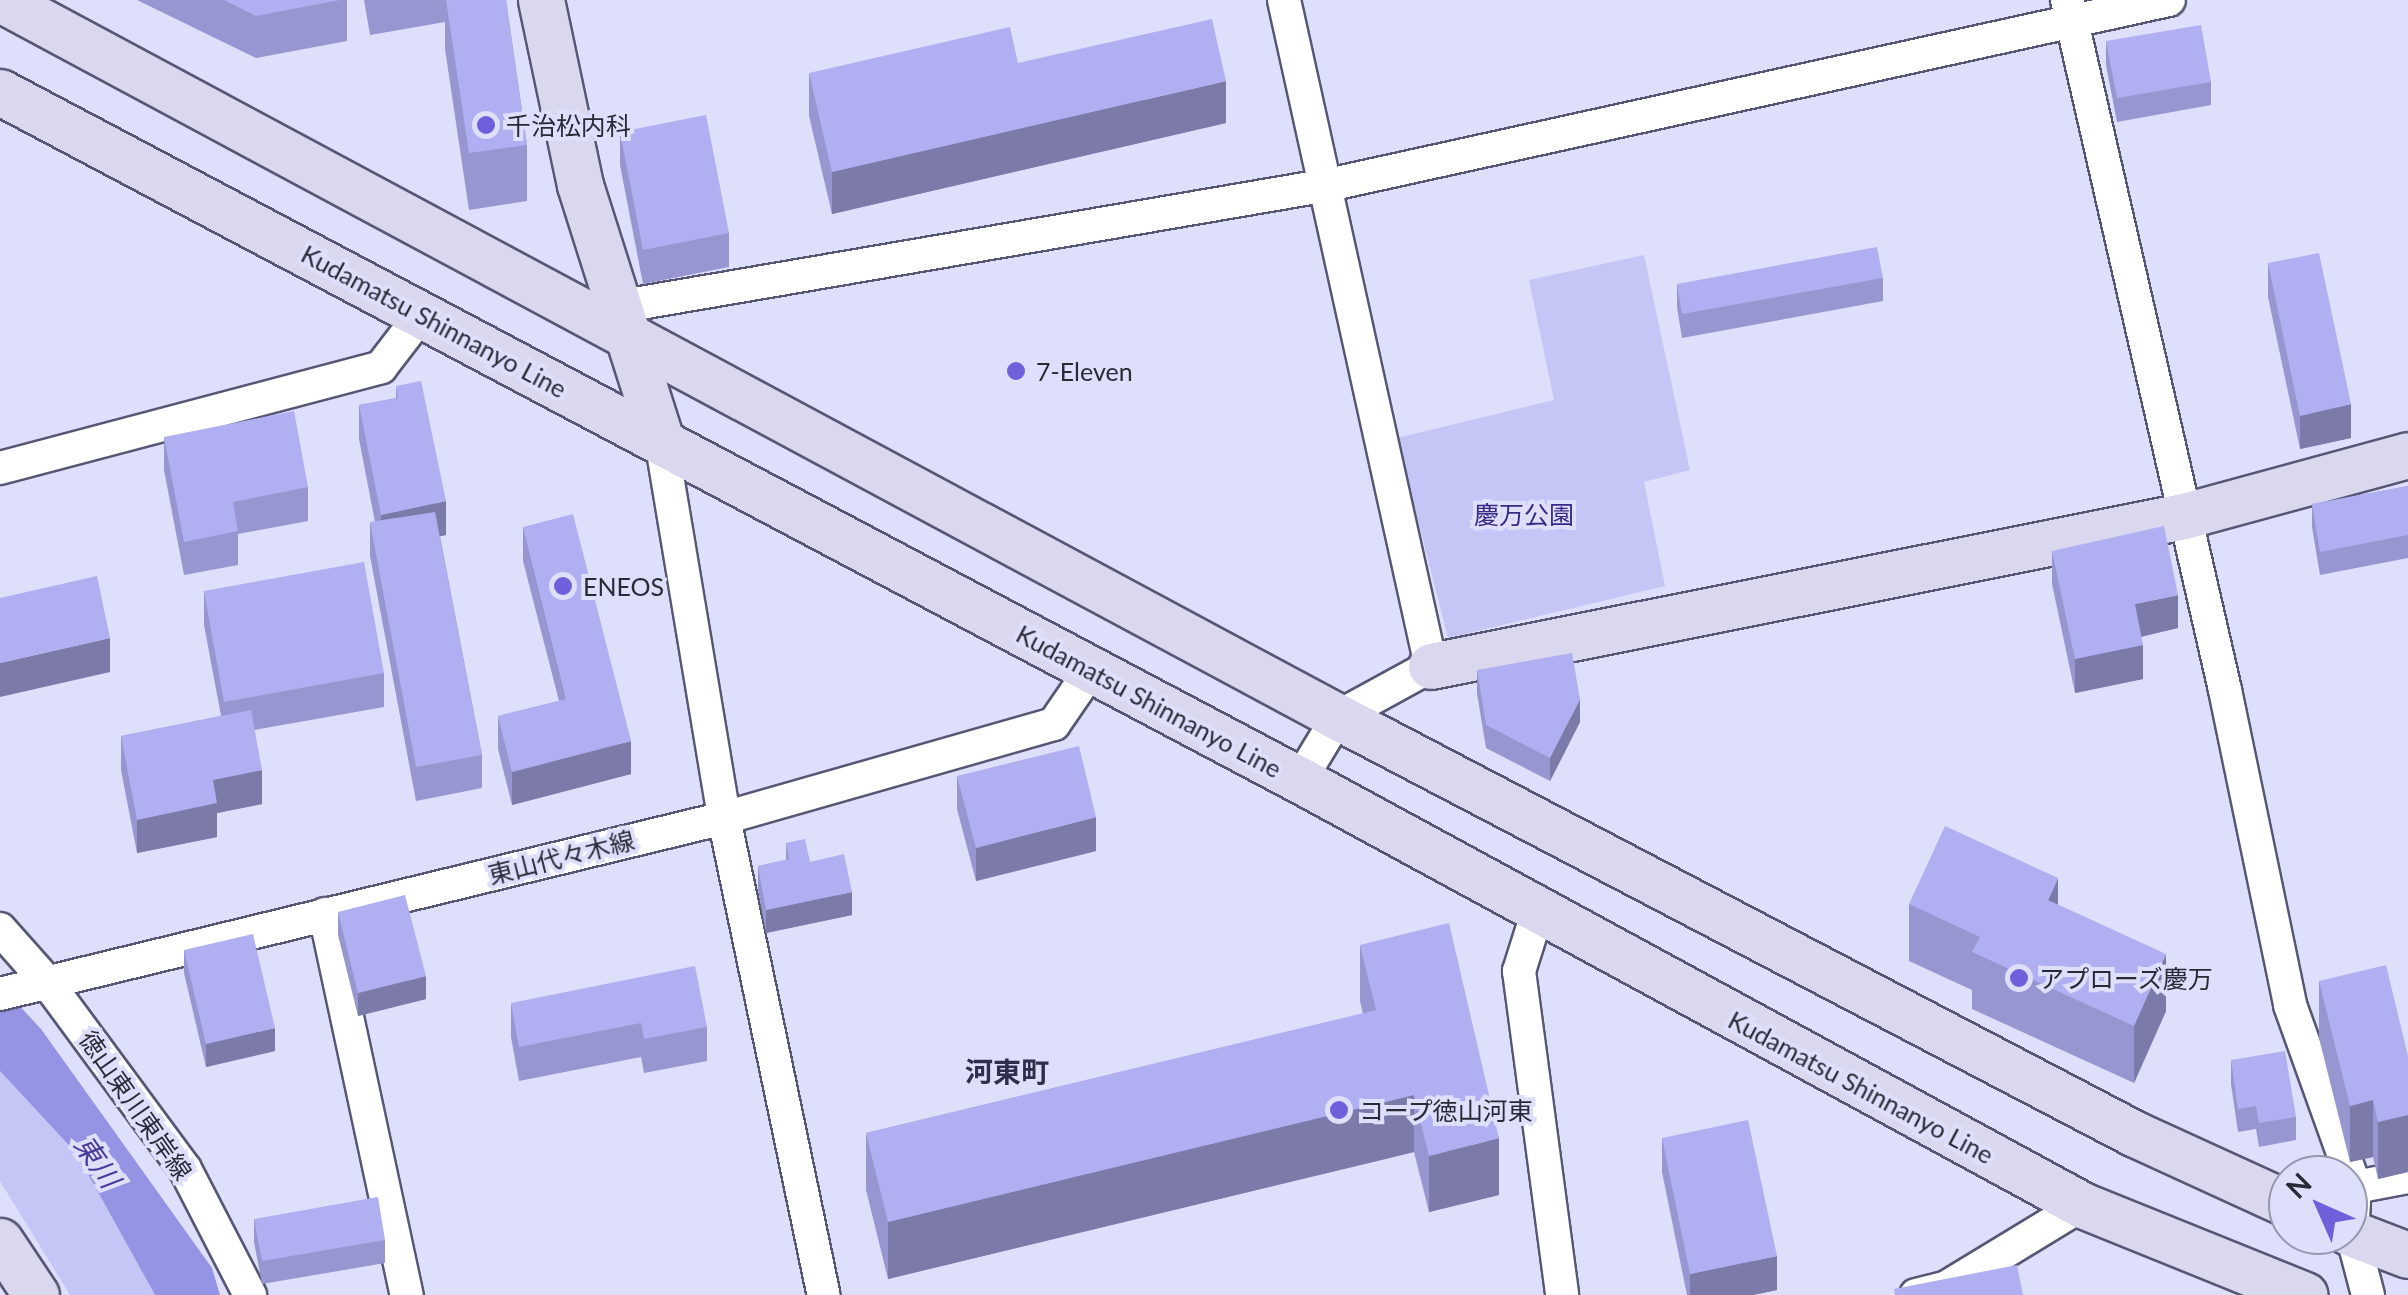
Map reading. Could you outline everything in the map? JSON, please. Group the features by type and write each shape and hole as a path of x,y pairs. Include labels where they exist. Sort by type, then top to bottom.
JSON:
{"main road":[{"path":"2,0 623,320 1338,717 2135,1134 2268,1195"},
{"path":"541,0 580,185 660,440"},
{"name":"Kudamatsu Shinnanyo Line","path":"0,92 1300,780 1536,914 2082,1205 2306,1295"},
{"path":"1430,666 2184,516 2408,455"},
{"path":"2368,1240 2408,1256"},
{"path":"0,1241 36,1295"}],"street":[{"path":"1284,0 1328,185 1430,666 1338,717 1300,780"},
{"path":"623,320 1328,185 2068,10 2169,0"},
{"path":"2068,10 2184,516 2290,1005 2344,1155"},
{"path":"0,468 382,367 421,315"},
{"path":"660,440 724,818 824,1295"},
{"name":"東山代々木線","path":"25,988 724,818 1054,724 1091,670"},
{"path":"325,914 407,1295"},
{"path":"1536,914 1519,970 1562,1295"},
{"name":"徳山東川東岸線","path":"0,930 25,988 185,1169 250,1295"},
{"path":"2368,1185 2408,1177"},
{"path":"1916,1295 1947,1286 2082,1205"},
{"path":"2356,1255 2368,1295"}],"green space":[{"name":"慶万公園","path":"1644,255 1690,470 1644,482 1665,586 1448,638 1397,438 1554,400 1529,280"},
{"path":"0,1071 77,1154 155,1295 70,1295 0,1181"}],"water":[{"name":"東川","path":"0,985 41,1029 212,1268 220,1295 155,1295 77,1154 0,1071"}],"building":[{"path":"224,0 340,0 256,16"},
{"path":"446,0 506,0 527,145 469,153"},
{"path":"1212,19 1226,81 832,172 809,73 1010,27 1018,63"},
{"path":"2201,25 2211,82 2117,98 2106,41"},
{"path":"706,115 729,233 643,250 620,132"},
{"path":"1877,247 1883,278 1682,314 1677,284"},
{"path":"2319,253 2351,404 2300,416 2268,263"},
{"path":"421,381 446,501 381,515 359,405 398,398 396,386"},
{"path":"294,411 308,487 233,502 238,531 184,542 164,437"},
{"path":"2408,486 2408,535 2320,552 2312,504"},
{"path":"435,512 482,755 416,767 370,522"},
{"path":"573,514 631,741 512,772 498,716 566,699 523,527"},
{"path":"2164,526 2178,595 2135,604 2143,645 2075,659 2052,551"},
{"path":"364,562 384,673 224,702 204,591"},
{"path":"97,576 110,638 0,663 0,598"},
{"path":"1572,653 1580,699 1550,758 1486,725 1477,670"},
{"path":"251,710 262,770 213,780 217,803 137,820 121,736"},
{"path":"1079,746 1096,817 976,848 957,776"},
{"path":"1945,826 2058,878 2048,900 2166,954 2134,1026 1972,952 1980,937 1909,904"},
{"path":"805,839 810,862 844,854 852,892 766,910 758,866 789,859 786,843"},
{"path":"405,895 426,976 358,993 338,912"},
{"path":"1449,923 1499,1138 1429,1156 1414,1095 888,1222 866,1133 1376,1010 1360,945"},
{"path":"253,934 275,1028 206,1044 184,950"},
{"path":"2386,965 2408,1056 2408,1115 2378,1122 2373,1100 2350,1106 2319,981"},
{"path":"695,966 707,1027 644,1039 641,1023 519,1047 511,1003"},
{"path":"2285,1051 2296,1117 2259,1123 2256,1106 2238,1109 2231,1060"},
{"path":"1748,1120 1777,1256 1690,1274 1662,1138"},
{"path":"378,1197 385,1240 262,1261 254,1219"},
{"path":"2017,1265 2023,1295 1895,1295 1894,1289"}],"place":[{"name":"千治松内科","path":"486,125"},
{"name":"7-Eleven","path":"1016,371"},
{"name":"ENEOS","path":"563,586"},
{"name":"アプローズ慶万","path":"2019,978"},
{"name":"コープ徳山河東","path":"1339,1110"}],"district":[{"name":"河東町","path":"1007,1071"}]}
